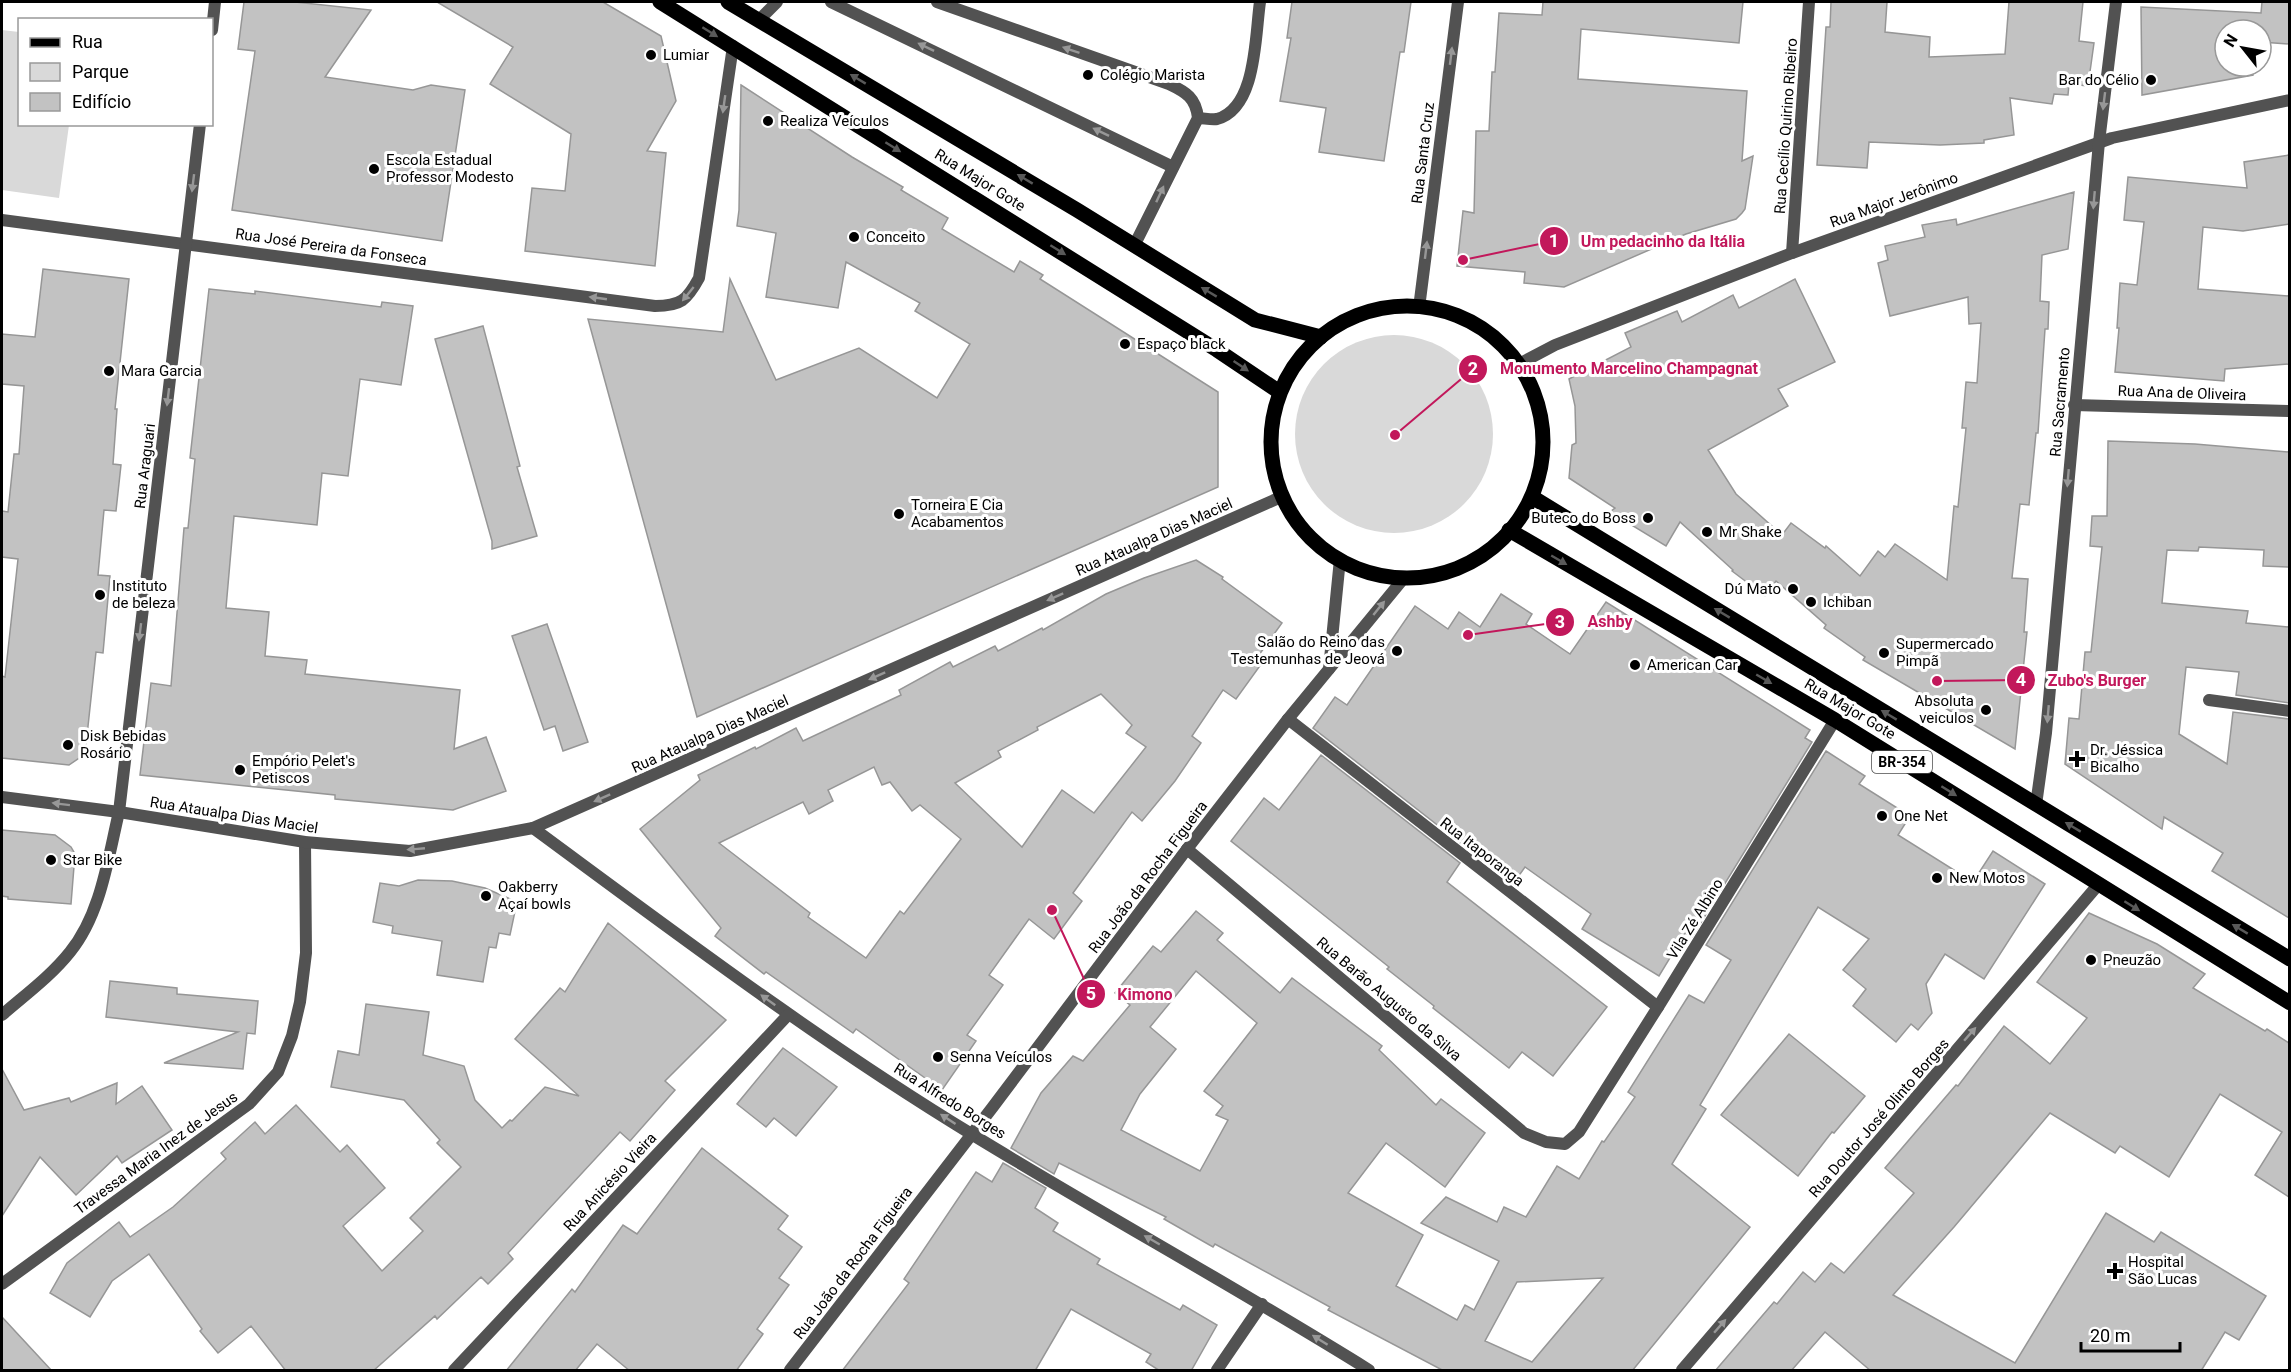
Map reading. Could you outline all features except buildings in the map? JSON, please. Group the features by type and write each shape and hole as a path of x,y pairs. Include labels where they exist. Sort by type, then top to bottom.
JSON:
{"main road":[{"name":"Rua Major Gote","path":"660,2 1217,350 1278,392"},
{"name":"Rua Major Gote","path":"728,2 1255,320 1321,337"},
{"path":"1402,306 1419,308 1446,309 1487,331 1519,364 1539,405 1544,454 1532,496 1490,555 1426,579 1380,577 1340,559 1304,534 1281,497 1271,454 1278,392 1292,370 1321,337 1359,314 1402,306"},
{"name":"Rua Major Gote","path":"1532,496 2289,959"},
{"name":"Rua Major Gote","path":"1509,530 1834,720 2289,1003"}],"street":[{"path":"213,21 215,2"},
{"path":"759,20 777,2"},
{"path":"831,2 1173,167"},
{"path":"937,2 1169,84 1190,96 1197,105 1198,118 1134,246"},
{"path":"1198,118 1216,119 1238,106 1250,79 1260,2"},
{"name":"Rua Santa Cruz","path":"1419,308 1458,2"},
{"name":"Rua Cecílio Quirino Ribeiro","path":"1792,253 1809,2"},
{"name":"Rua Sacramento","path":"2036,805 2046,733 2099,142 2116,2"},
{"name":"Rua José Pereira da Fonseca","path":"2,220 656,306 671,306 681,302 690,294 699,278 733,46"},
{"name":"Rua Major Jerônimo","path":"1519,364 1555,345 1792,253 2099,142 2289,99"},
{"name":"Rua Araguari","path":"2,1015 71,952 86,926 101,888 119,812 200,126"},
{"name":"Rua Ana de Oliveira","path":"2074,405 2289,411"},
{"name":"Rua Ataualpa Dias Maciel","path":"2,797 119,812 305,842 410,851 533,828 1281,497"},
{"path":"1329,670 1340,559"},
{"name":"Rua João da Rocha Figueira","path":"790,1371 972,1135 1187,849 1288,719 1404,578"},
{"path":"2209,700 2289,711"},
{"name":"Rua Itaporanga","path":"1288,719 1658,1007"},
{"name":"Vila Zé Albino","path":"1579,1132 1834,720"},
{"name":"Rua Alfredo Borges","path":"533,828 788,1015 972,1135 1262,1304 1369,1371"},
{"name":"Travessa Maria Inez de Jesus","path":"2,1284 249,1104 278,1072 292,1036 306,953 305,842"},
{"name":"Rua Barão Augusto da Silva","path":"1187,849 1524,1132 1546,1142 1564,1144 1579,1132"},
{"name":"Rua Doutor José Olinto Borges","path":"1682,1371 2098,885"},
{"name":"Rua Anicésio Vieira","path":"454,1371 788,1015"},
{"path":"1217,1371 1262,1304"}],"green space":[{"path":"2,30 18,32 18,126 69,126 59,198 2,190"},
{"path":"1394,335 1423,339 1441,347 1464,364 1481,387 1489,405 1493,434 1489,463 1481,481 1464,504 1441,521 1423,529 1394,533 1365,529 1347,521 1324,504 1307,481 1299,463 1295,434 1299,405 1307,387 1324,364 1347,347 1365,339"}],"place":[{"name":"Lumiar","path":"651,55"},
{"name":"Colégio Marista","path":"1088,75"},
{"name":"Bar do Célio","path":"2151,80"},
{"name":"Realiza Veículos","path":"768,121"},
{"name":"Escola Estadual Professor Modesto","path":"374,169"},
{"name":"Conceito","path":"854,237"},
{"name":"Um pedacinho da Itália","path":"1463,260"},
{"name":"Espaço black","path":"1125,344"},
{"name":"Mara Garcia","path":"109,371"},
{"name":"Monumento Marcelino Champagnat","path":"1395,435"},
{"name":"Torneira E Cia Acabamentos","path":"899,514"},
{"name":"Buteco do Boss","path":"1648,518"},
{"name":"Mr Shake","path":"1707,532"},
{"name":"Dú Mato","path":"1793,589"},
{"name":"Instituto de beleza","path":"100,595"},
{"name":"Ichiban","path":"1811,602"},
{"name":"Ashby","path":"1468,635"},
{"name":"Salão do Reino das Testemunhas de Jeová","path":"1397,651"},
{"name":"Supermercado Pimpã","path":"1884,653"},
{"name":"American Car","path":"1635,665"},
{"name":"Zubo's Burger","path":"1937,681"},
{"name":"Absoluta veiculos","path":"1986,710"},
{"name":"Disk Bebidas Rosário","path":"68,745"},
{"name":"Dr. Jéssica Bicalho","path":"2077,759"},
{"name":"Empório Pelet's Petiscos","path":"240,770"},
{"name":"One Net","path":"1882,816"},
{"name":"Star Bike","path":"51,860"},
{"name":"New Motos","path":"1937,878"},
{"name":"Oakberry Açaí bowls","path":"486,896"},
{"name":"Kimono","path":"1052,910"},
{"name":"Pneuzão","path":"2091,960"},
{"name":"Senna Veículos","path":"938,1057"},
{"name":"Hospital São Lucas","path":"2115,1271"}]}
